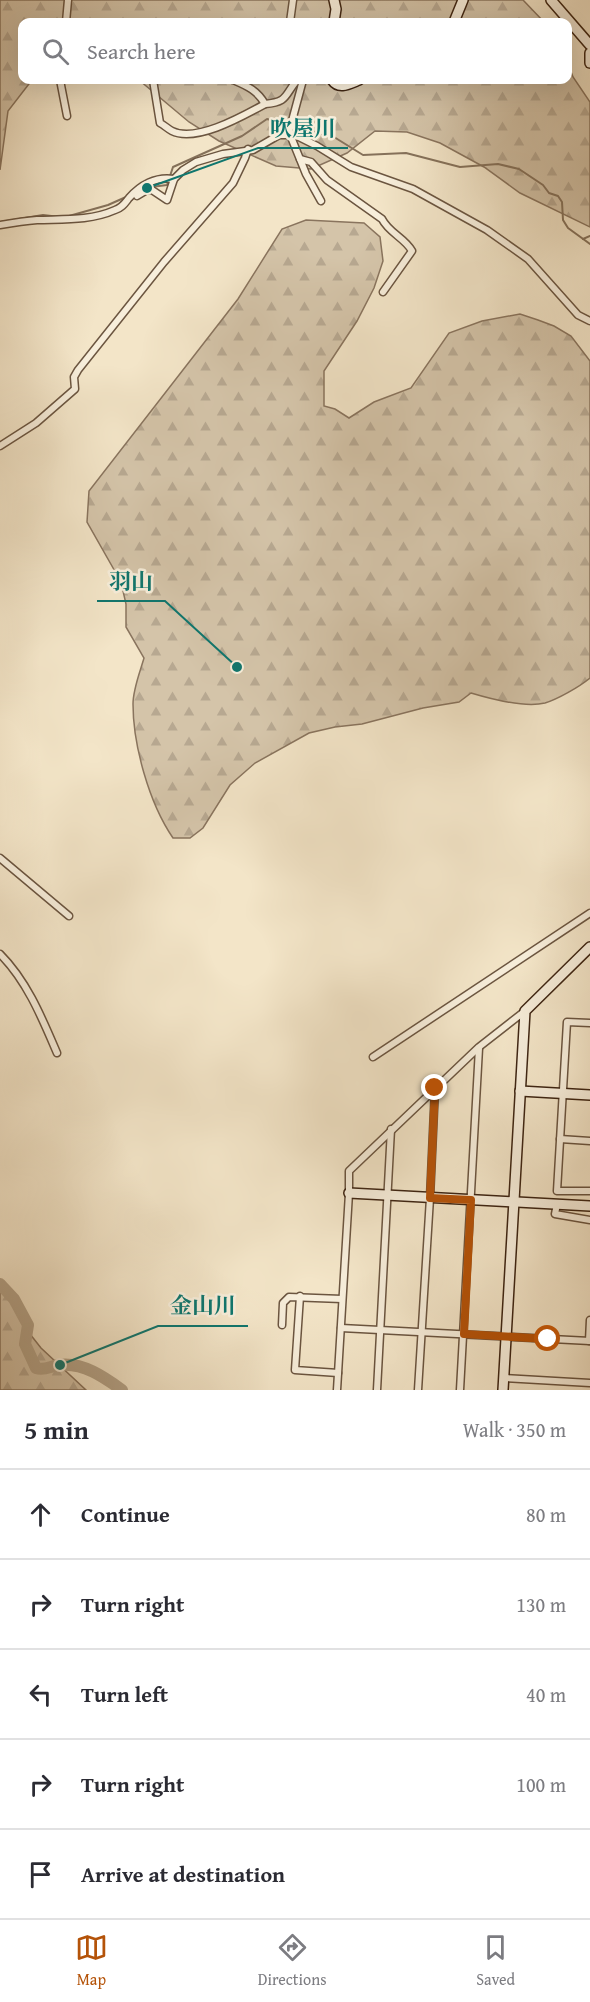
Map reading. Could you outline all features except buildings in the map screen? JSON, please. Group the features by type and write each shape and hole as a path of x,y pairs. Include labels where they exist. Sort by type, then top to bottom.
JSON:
{"street":[{"path":"66,18 68,0"},
{"path":"291,18 293,0"},
{"path":"334,0 335,18"},
{"path":"456,18 463,0"},
{"path":"551,0 567,18"},
{"path":"572,24 590,45"},
{"path":"590,52 590,63"},
{"path":"61,84 67,116"},
{"path":"154,84 160,123 173,132 191,134 212,129 264,104 279,103 294,84"},
{"path":"243,84 259,95 264,104"},
{"path":"302,84 289,133 321,201"},
{"path":"335,84 341,86 350,84"},
{"path":"137,196 147,190 152,190 167,200 174,179 190,165 204,158 253,150 279,135 289,133 317,146 351,167 412,189 487,230 528,260 578,315 590,321"},
{"path":"0,446 36,423 75,389 74,377 78,370 164,262 233,183 248,149"},
{"path":"300,159 311,162 327,180 382,219 386,227 409,246 412,252 383,292"},
{"path":"0,225 96,216 122,207 136,191 146,184 160,179 174,179"},
{"path":"0,858 69,916"},
{"path":"373,1057 590,913"},
{"path":"337,1390 349,1171 391,1128 479,1047 525,1011 590,947"},
{"path":"0,954 27,989 57,1053"},
{"path":"503,1390 525,1011"},
{"path":"590,1023 567,1022 557,1191 590,1191"},
{"path":"460,1390 479,1047"},
{"path":"418,1390 435,1088"},
{"path":"520,1091 590,1095"},
{"path":"377,1390 391,1128"},
{"path":"561,1139 590,1141"},
{"path":"349,1193 590,1206"},
{"path":"556,1204 555,1214 590,1220"},
{"path":"300,1296 295,1370 338,1373"},
{"path":"282,1325 283,1303 289,1297 342,1299"},
{"path":"341,1328 589,1341 590,1320"},
{"path":"504,1378 590,1383"}],"green space":[{"path":"0,0 523,0 540,18 18,18 18,84 29,84 8,111 0,170"},
{"path":"572,74 590,102 590,227 520,193 484,167 440,143 407,132 375,131 347,153 311,169 276,166 219,141 189,122 144,84 572,84"},
{"path":"306,220 364,223 380,237 383,261 374,288 357,321 324,371 324,406 335,409 349,418 374,402 411,388 449,333 482,321 520,314 554,326 571,336 590,361 590,678 556,699 545,703 518,704 471,693 459,702 423,708 362,724 309,733 255,763 230,785 203,828 190,838 173,838 164,824 150,791 136,737 133,698 144,658 126,627 126,604 121,582 87,522 89,491 238,299 282,229"},
{"path":"0,1279 30,1334 41,1348 86,1390 0,1390"}],"waterway":[{"path":"151,187 167,185 173,167 242,136 267,119 334,137 363,155 406,153 460,167 498,164 519,169 543,185 549,193 558,196 562,202 563,220 568,228 590,244"},
{"path":"69,216 108,205 126,197"},
{"path":"0,222 43,215 60,217"},
{"path":"583,239 590,236"},
{"path":"0,1284 14,1299 28,1325 25,1344 36,1368 45,1369 59,1365 85,1368 122,1390"}],"place":[{"name":"吹屋川","path":"147,188"},
{"name":"羽山","path":"237,667"},
{"name":"金山川","path":"60,1365"}],"route":[{"path":"435,1088 430,1198 471,1200 464,1334 548,1339"}]}
